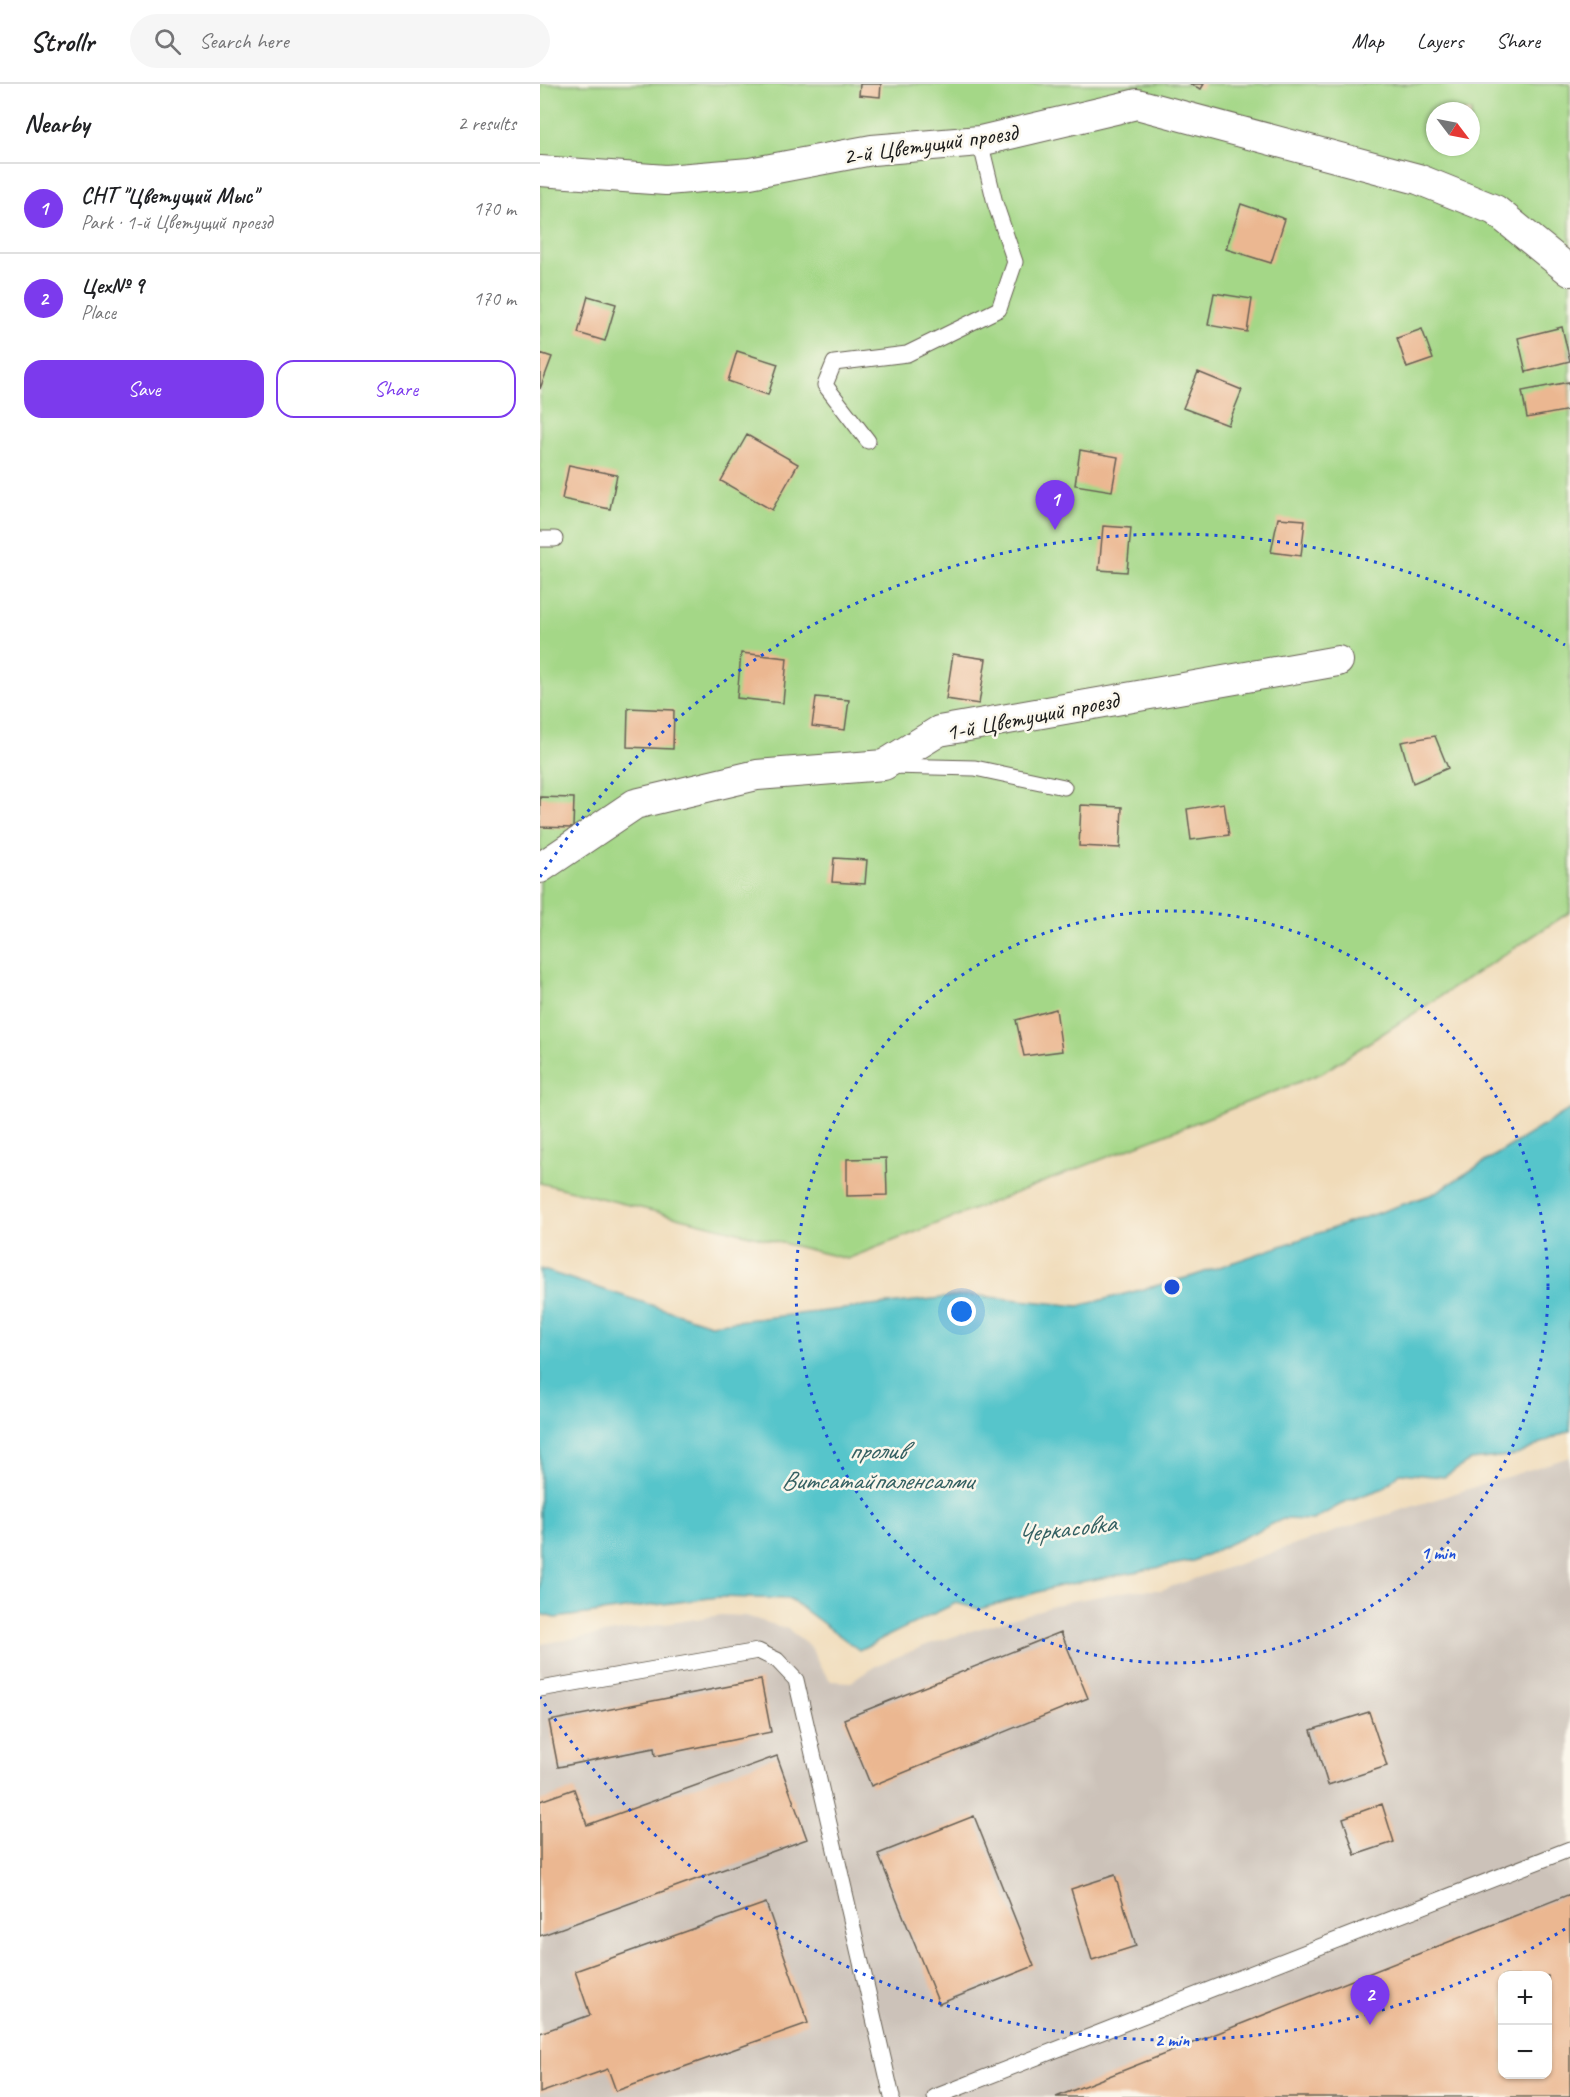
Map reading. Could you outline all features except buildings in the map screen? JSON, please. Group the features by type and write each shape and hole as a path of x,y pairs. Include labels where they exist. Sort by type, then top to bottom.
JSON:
{"street":[{"name":"2-й Цветущий проезд","path":"540,171 666,180 750,173 872,150 980,141 1139,94 1418,179 1495,210 1570,272"},
{"name":"1-й Цветущий проезд","path":"540,868 635,804 757,775 884,765 939,731 1338,661"}],"lane":[{"path":"868,441 825,385 834,363 908,354 999,309 1015,262 995,203 980,141"},
{"path":"884,765 975,768 1064,787"},
{"path":"540,1689 758,1651 777,1660 796,1680 892,2097"},
{"path":"935,2097 1570,1849"}],"shaded area":[{"path":"1570,1457 1570,2097 540,2097 540,1644 721,1615 746,1616 788,1629 811,1647 820,1667 831,1681 851,1682 877,1665 929,1644 1066,1602 1135,1590 1161,1590 1360,1523"}],"green space":[{"path":"540,84 1570,84 1570,912 1322,1073 847,1259 540,1183"}],"water":[{"name":"пролив Витсатайпаленсалми","path":"1570,1109 1570,1430 1517,1455 1471,1460 1444,1477 1400,1473 1384,1488 1347,1501 1313,1520 1283,1519 1193,1561 1059,1586 980,1609 956,1603 859,1650 790,1599 718,1597 555,1618 540,1614 540,1269 710,1324 969,1295 1079,1306 1193,1276 1433,1194"}],"place":[{"name":"СНТ \"Цветущий Мыс\"","path":"1055,530"},
{"name":"Цех№ 9","path":"1370,2025"}],"water label":[{"name":"Черкасовка","path":"1066,1528"}]}
